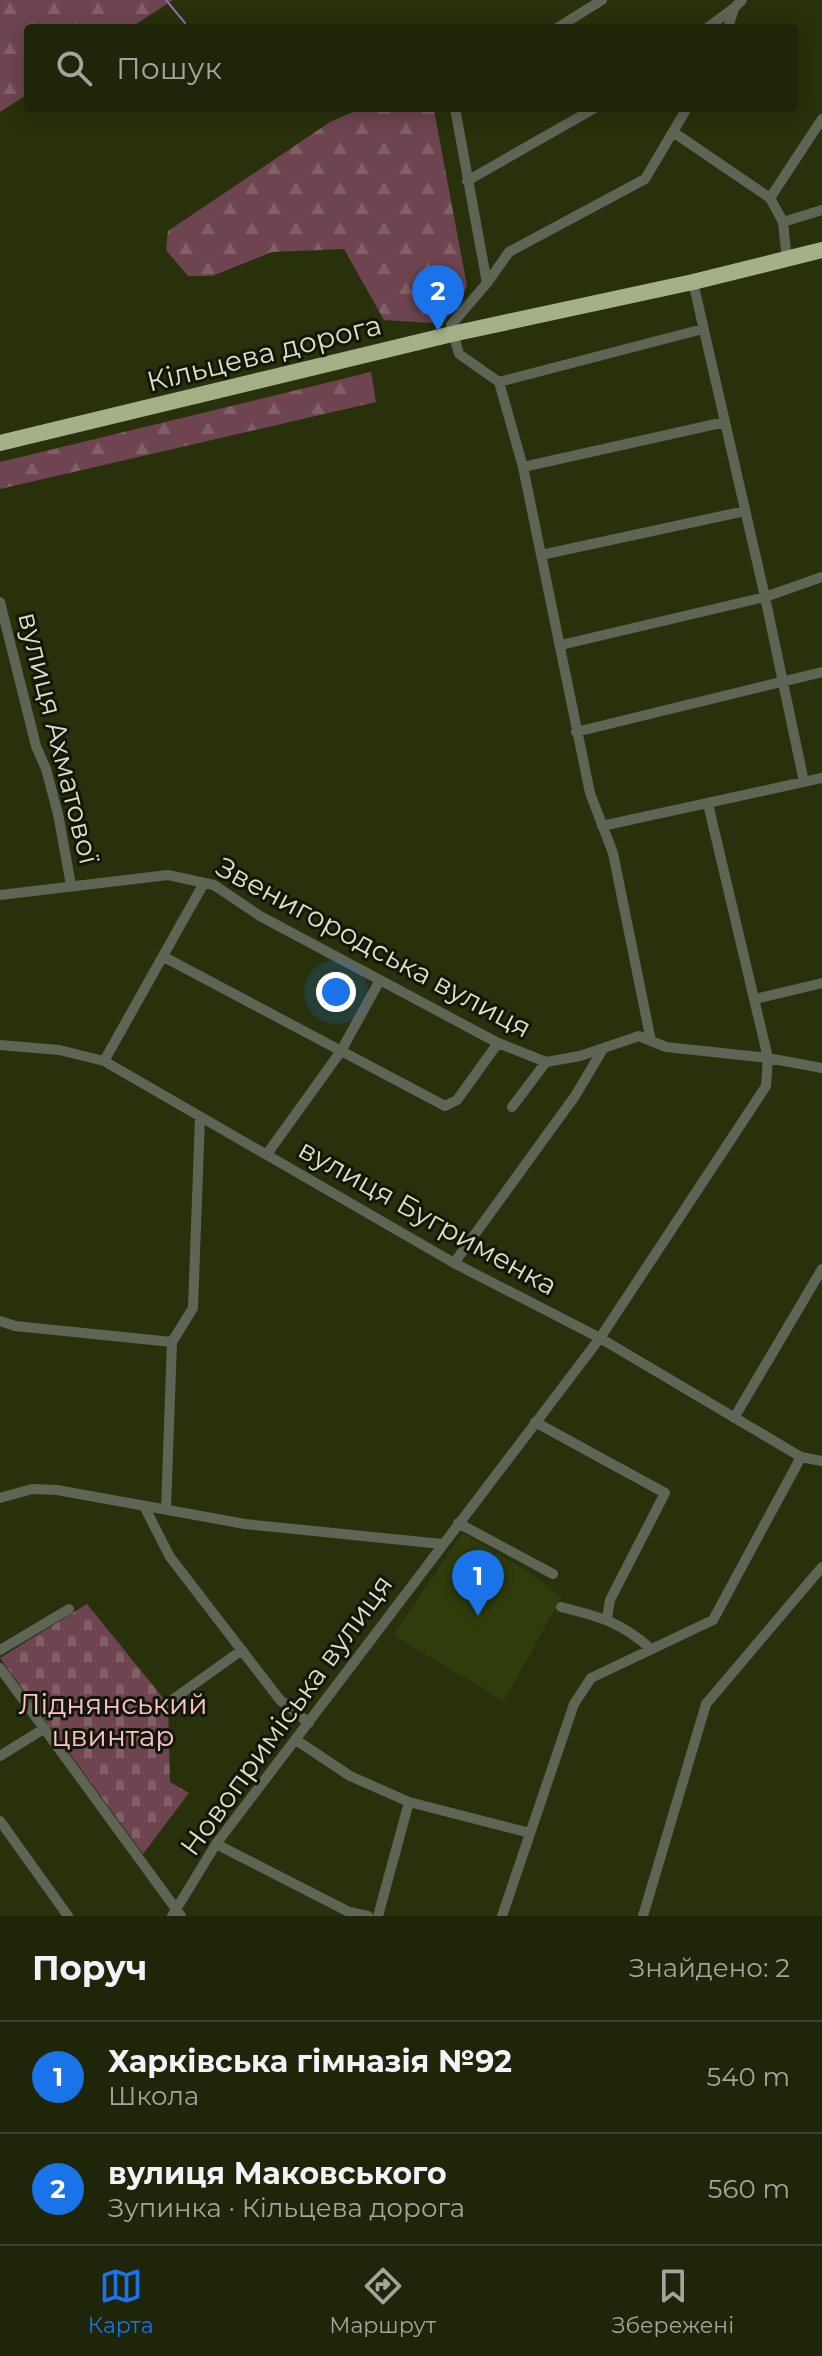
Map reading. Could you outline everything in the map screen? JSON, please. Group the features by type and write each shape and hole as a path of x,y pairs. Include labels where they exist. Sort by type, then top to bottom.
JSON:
{"highway":[{"name":"Кільцева дорога","path":"0,443 452,334 693,282 822,250"}],"street":[{"path":"563,24 602,0"},
{"path":"712,24 738,4"},
{"path":"730,24 738,4"},
{"path":"456,112 487,283"},
{"path":"467,181 588,112"},
{"path":"651,1041 613,853 590,793 576,732 523,467 499,382 459,354 451,325 509,252 645,179 685,112"},
{"path":"770,198 822,119"},
{"path":"673,132 770,198 783,222 787,260"},
{"path":"783,222 822,210"},
{"path":"693,282 804,782"},
{"path":"499,382 703,329"},
{"path":"523,467 725,422"},
{"path":"541,555 745,511"},
{"path":"561,645 765,597 822,577"},
{"name":"вулиця Ахматової","path":"0,602 36,746 46,769 58,814 71,885"},
{"path":"576,732 822,672"},
{"path":"602,826 822,778"},
{"path":"708,804 768,1058"},
{"name":"Звенигородська вулиця","path":"0,895 168,875 214,885 260,916 498,1043 546,1062 603,1049 639,1036 666,1047 768,1058 822,1068"},
{"path":"104,1061 204,883"},
{"path":"164,957 445,1106 457,1100 498,1043"},
{"path":"267,1154 341,1051 380,980"},
{"path":"755,999 822,983"},
{"name":"вулиця Бугрименка","path":"0,1045 59,1050 104,1061 454,1263 600,1338 801,1457 822,1461"},
{"path":"454,1263 575,1096 603,1049"},
{"name":"Новоприміська вулиця","path":"176,1914 216,1844 600,1338 766,1086 768,1058"},
{"path":"512,1107 546,1062"},
{"path":"166,1509 172,1342 193,1308 200,1117"},
{"path":"734,1418 822,1269"},
{"path":"0,1321 46,1330 172,1342"},
{"path":"535,1422 665,1493 610,1600 607,1618"},
{"path":"502,1916 574,1704 591,1678 713,1620 801,1457"},
{"path":"0,1498 32,1489 57,1490 245,1524 442,1544"},
{"path":"144,1506 170,1557 280,1700 309,1723"},
{"path":"458,1523 553,1574"},
{"path":"643,1916 706,1704 822,1567"},
{"path":"561,1607 607,1618 632,1632 650,1648"},
{"path":"0,1650 69,1609"},
{"path":"172,1700 242,1650"},
{"path":"0,1668 176,1914"},
{"path":"0,1756 45,1728"},
{"path":"296,1740 350,1776 409,1802 530,1833"},
{"path":"378,1916 409,1802"},
{"path":"0,1821 68,1916"},
{"path":"216,1844 349,1912 368,1916"}],"shaded area":[{"path":"463,1533 539,1579 561,1598 504,1701 393,1635"}],"green space":[{"path":"0,0 173,0 136,24 24,24 24,97 0,112"},
{"path":"353,112 434,112 467,286 458,309 432,323 384,320 344,249 272,252 212,276 188,276 166,250 168,231 330,122"},
{"path":"371,372 376,402 0,489 0,462"},
{"name":"Ліднянський цвинтар","path":"87,1604 168,1704 170,1782 189,1793 143,1854 0,1658"}],"waterway":[{"path":"166,0 185,23"}],"place":[{"name":"вулиця Маковського","path":"438,331"},
{"name":"Харківська гімназія №92","path":"478,1616"}]}
